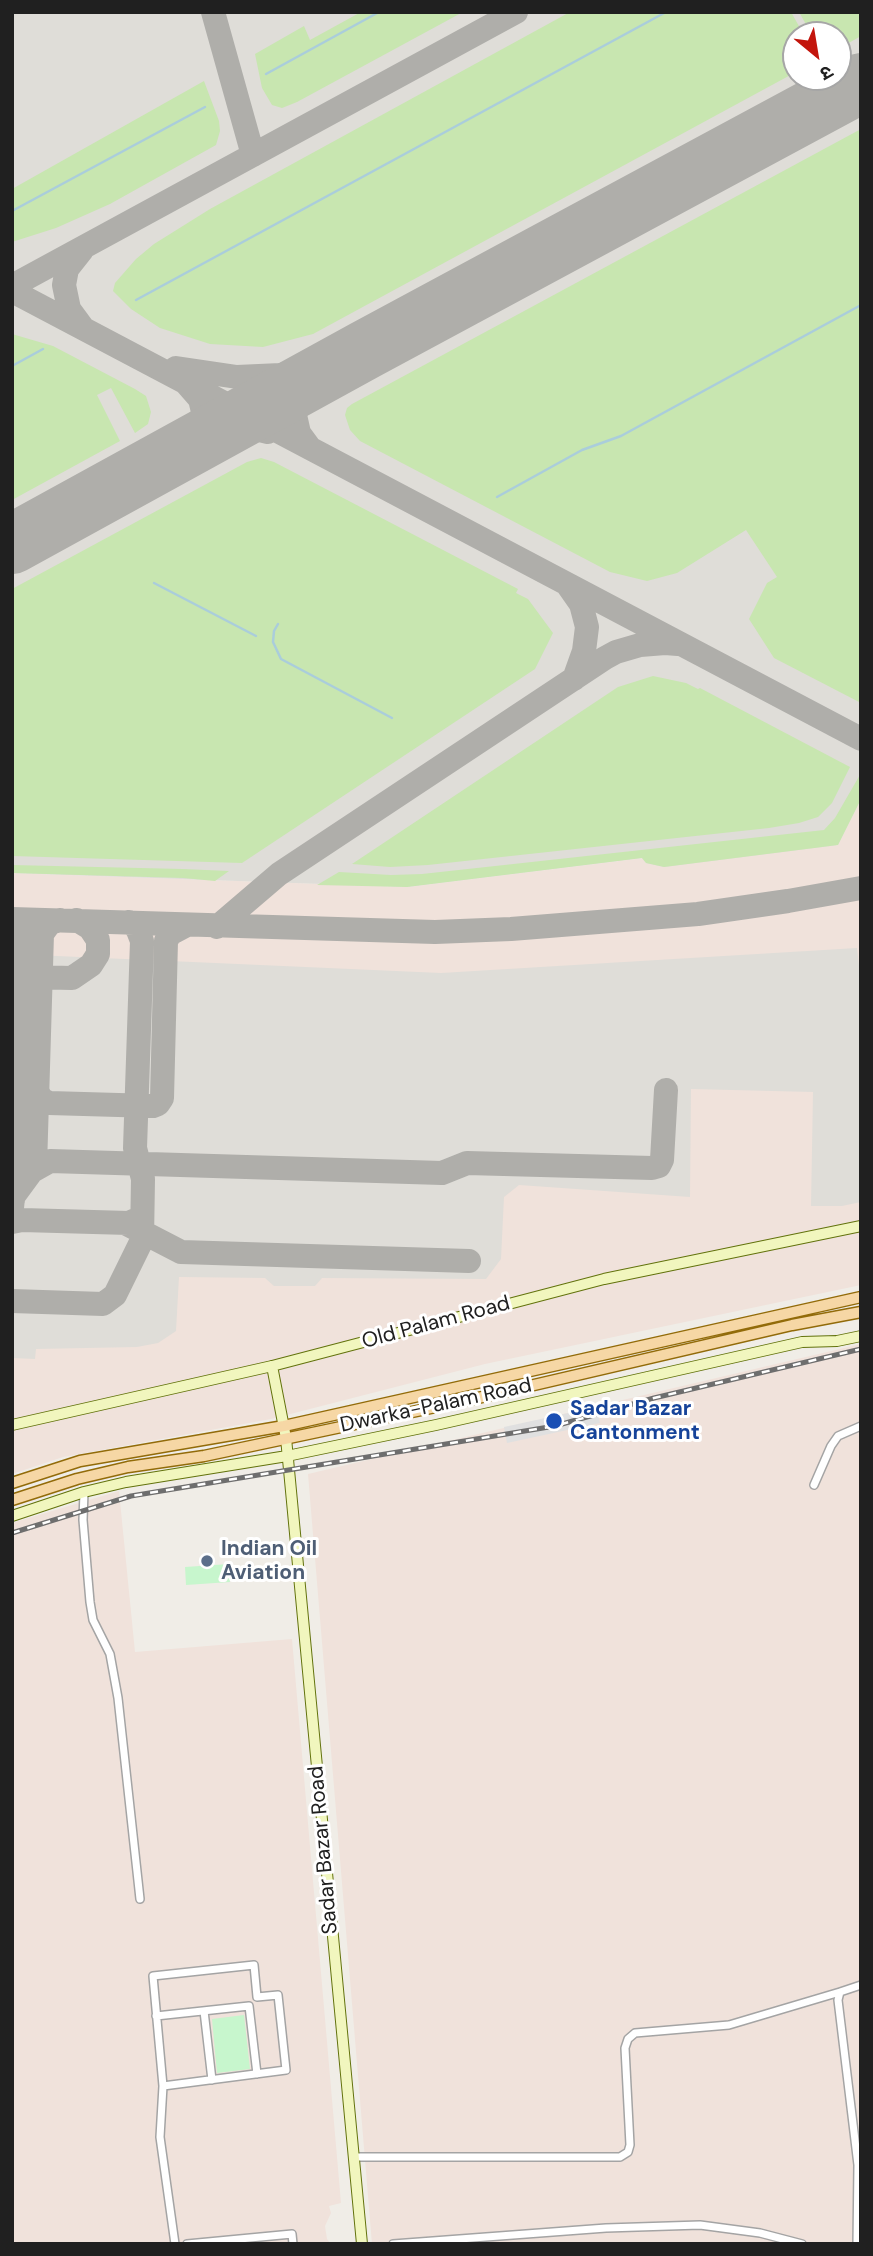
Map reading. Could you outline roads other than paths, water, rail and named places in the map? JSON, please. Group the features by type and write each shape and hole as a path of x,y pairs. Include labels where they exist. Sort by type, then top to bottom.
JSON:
{"main road":[{"name":"Dwarka-Palam Road","path":"12,1483 80,1461 284,1426 861,1297"},
{"name":"Dwarka-Palam Road","path":"12,1500 77,1479 478,1398 792,1325 861,1312"}],"street":[{"name":"Old Palam Road","path":"12,1425 272,1366 604,1279 861,1226"},
{"path":"12,1516 84,1492 126,1482 287,1456 802,1342 837,1341 861,1336"},
{"name":"Sadar Bazar Road","path":"272,1366 286,1438 362,2244"},
{"path":"814,1485 838,1436 861,1426"},
{"path":"84,1492 83,1520 90,1602 93,1620 110,1654 118,1698 140,1899"},
{"path":"175,2244 160,2137 163,2086 152,1976 254,1965 257,1997"},
{"path":"354,2157 620,2157 628,2152 630,2145 625,2048 628,2039 635,2033 729,2025 861,1985"},
{"path":"840,1992 838,2000 859,2165 857,2244"},
{"path":"156,2016 249,2006 257,1997 278,1995 286,2070 163,2086"},
{"path":"249,2006 257,2074"},
{"path":"204,2011 212,2080"},
{"path":"849,2087 861,2084"},
{"path":"393,2244 606,2228 700,2225 760,2233 802,2244"},
{"path":"187,2244 292,2234 293,2244"}],"waterway":[{"path":"266,74 379,12"},
{"path":"136,300 666,12"},
{"path":"12,211 205,107"},
{"path":"497,497 582,450 621,436 861,305"},
{"path":"12,366 43,349"},
{"path":"154,583 256,636"},
{"path":"278,624 273,642 281,659 392,718"}],"railway":[{"path":"12,1533 131,1496 555,1426 654,1398 861,1349"}],"place":[{"name":"Sadar Bazar Cantonment","path":"554,1421"},
{"name":"Indian Oil Aviation","path":"207,1561"}]}
